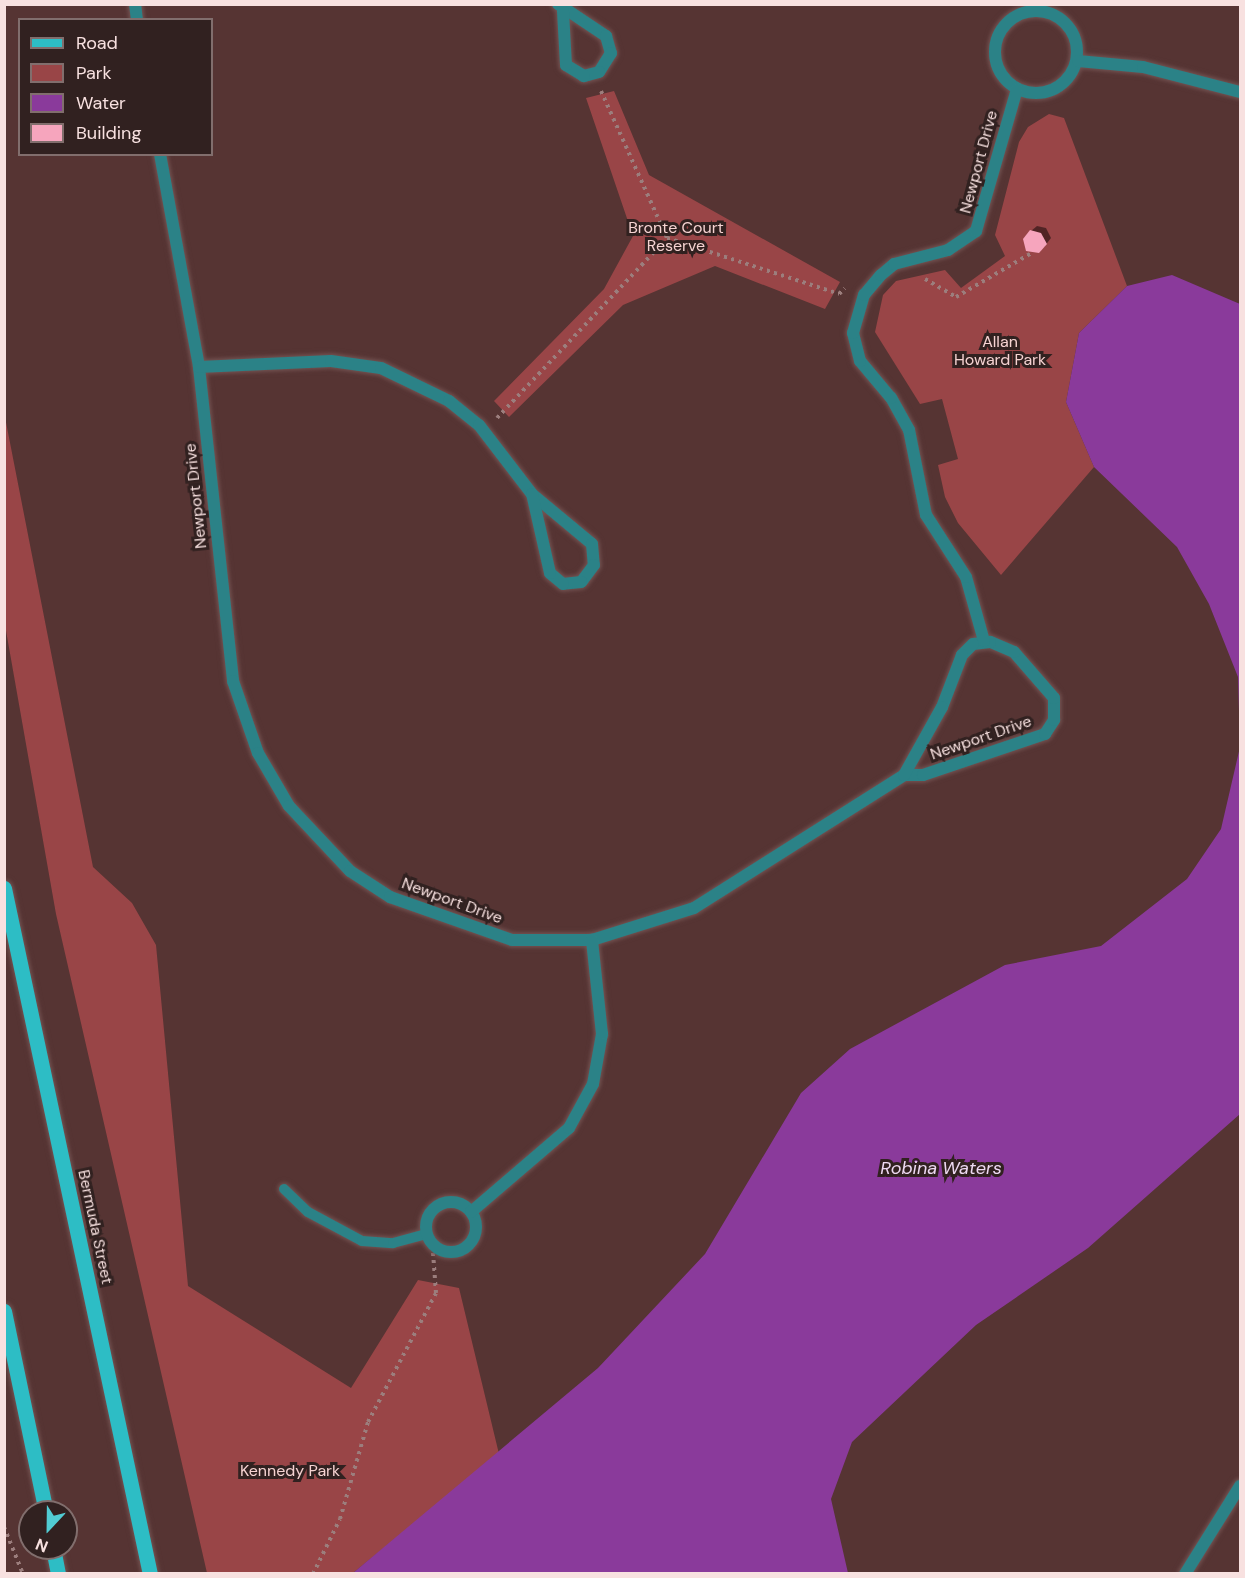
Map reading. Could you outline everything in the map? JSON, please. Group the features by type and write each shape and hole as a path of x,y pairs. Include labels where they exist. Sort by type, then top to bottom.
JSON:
{"main road":[{"name":"Bermuda Street","path":"4,888 150,1574"},
{"path":"4,1311 43,1500"}],"street":[{"path":"560,8 609,41 608,64 594,75 579,75 564,61 560,8"},
{"path":"1020,9 1040,10 1059,17 1076,37 1078,61 1068,80 1046,93 1017,89 1002,76 996,42 1007,23 1020,9"},
{"path":"1078,61 1143,67 1240,92"},
{"name":"Newport Drive","path":"984,641 966,577 926,515 909,430 891,398 860,362 853,333 864,295 894,264 948,250 976,231 1017,89"},
{"name":"Newport Drive","path":"160,156 199,367 232,681 258,753 289,806 350,871 390,897 512,940 592,940 694,908 904,775 942,706 962,655 984,641"},
{"path":"199,367 274,360 381,368 449,401 484,432 532,494 592,544 594,565 581,582 563,584 550,573 532,494"},
{"name":"Newport Drive","path":"904,775 923,775 1045,734 1052,726 1055,704 1050,692 1014,652 984,641"},
{"path":"471,1212 557,1140 594,1084 603,1034 592,940"},
{"path":"457,1203 471,1212 476,1227 465,1248 449,1252 434,1246 427,1234 428,1217 440,1205 457,1203"},
{"path":"1185,1574 1240,1486"}],"lane":[{"path":"284,1189 308,1212 362,1241 393,1243 427,1234"}],"path":[{"path":"594,75 667,238 839,294 843,287 852,290"},
{"path":"484,432 667,238"},
{"path":"917,281 934,280 945,294 956,297 1030,254"},
{"path":"313,1574 340,1519 368,1422 436,1293 434,1246"},
{"path":"4,1527 23,1574"}],"green space":[{"name":"Bronte Court Reserve","path":"614,91 649,175 840,282 825,309 715,266 623,305 509,417 494,401 604,289 633,236 586,98"},
{"name":"Allan Howard Park","path":"1049,114 1064,118 1127,286 1079,333 1066,402 1094,467 1001,575 958,523 945,497 938,465 958,459 942,399 920,404 875,332 883,295 896,281 945,270 961,288 1005,256 995,235 1019,142 1028,127"},
{"name":"Kennedy Park","path":"4,412 93,867 132,903 156,945 188,1286 351,1388 418,1280 459,1288 499,1454 353,1573 207,1573 56,914 5,625"}],"water":[{"path":"1172,275 1240,304 1240,746 1238,677 1209,604 1177,547 1094,467 1066,402 1079,333 1127,286"},
{"name":"Robina Waters","path":"1240,747 1240,1114 1088,1248 976,1325 852,1442 831,1499 848,1573 353,1573 598,1368 705,1254 801,1093 850,1049 1005,965 1101,946 1187,879 1221,829"}],"building":[{"path":"1030,230 1041,233 1047,244 1039,253 1026,251 1023,239"}]}
